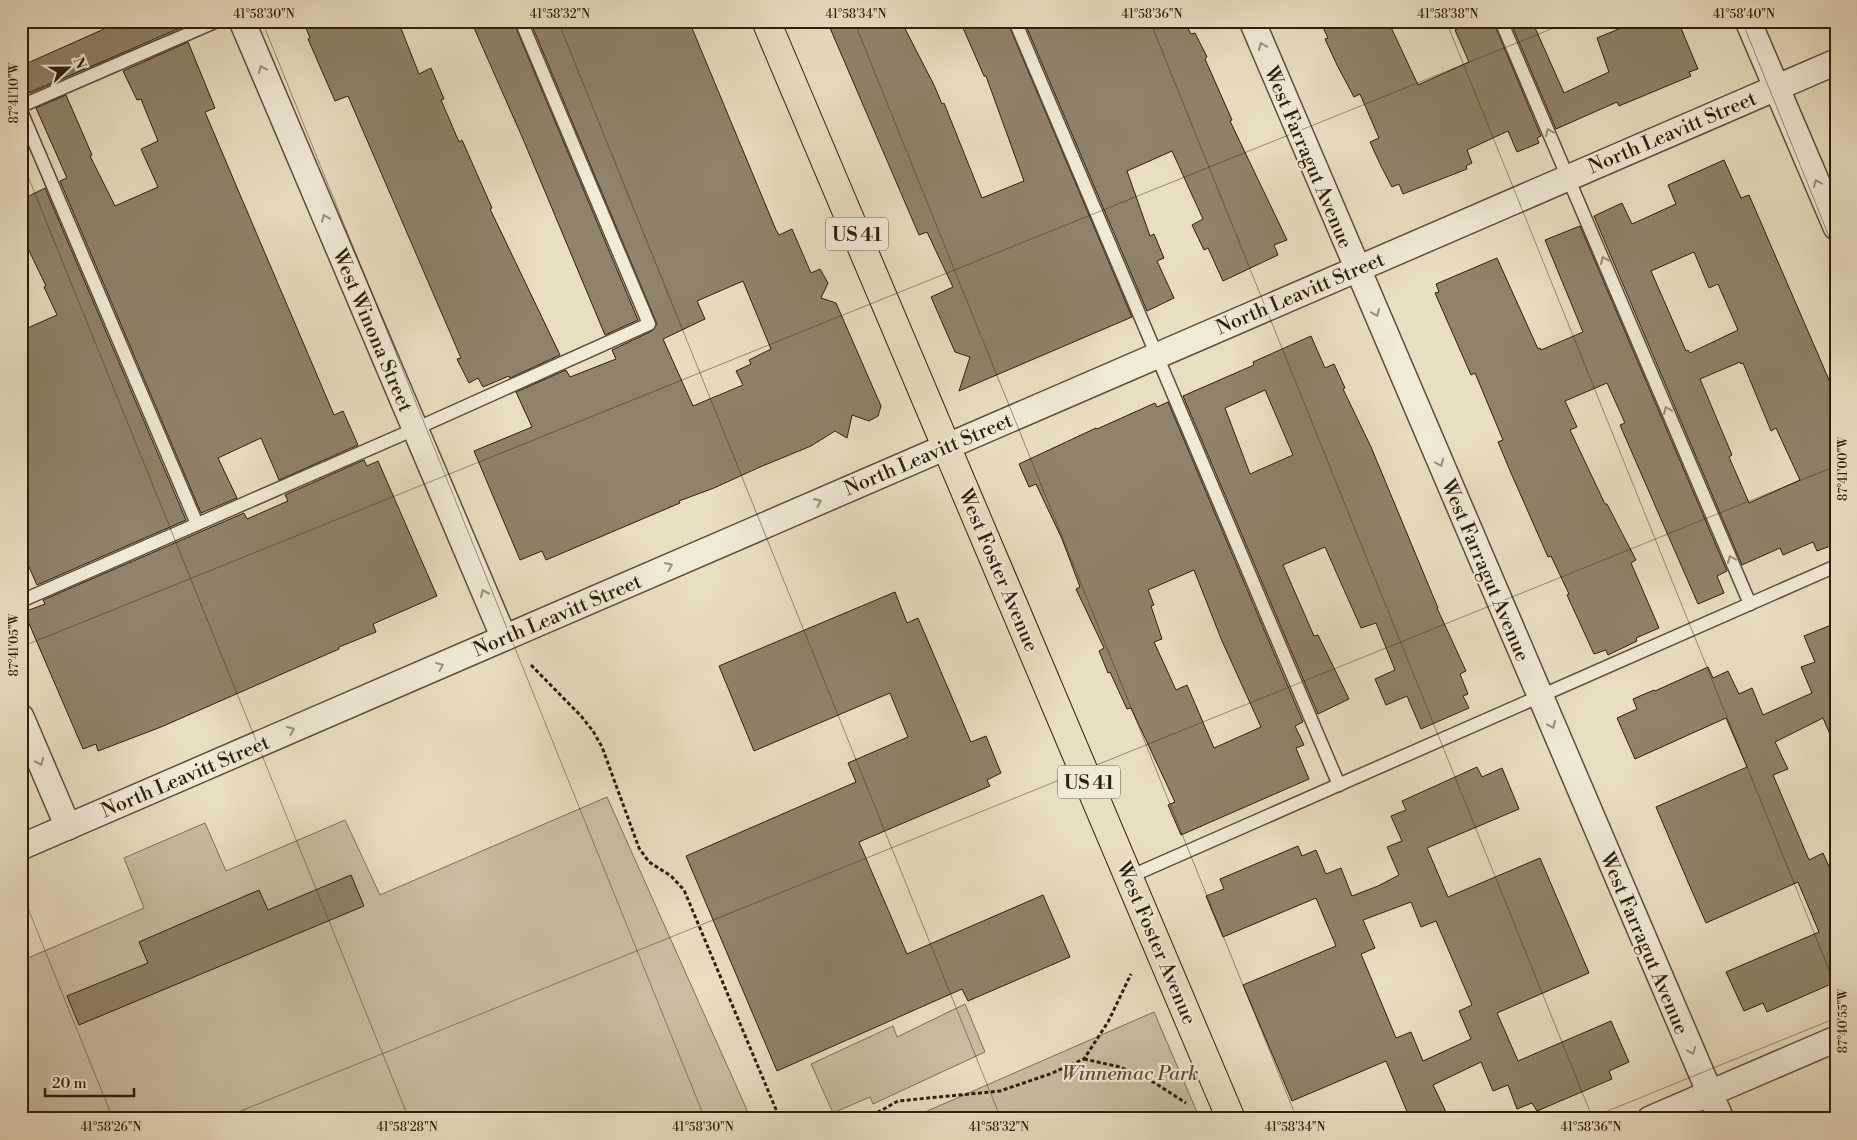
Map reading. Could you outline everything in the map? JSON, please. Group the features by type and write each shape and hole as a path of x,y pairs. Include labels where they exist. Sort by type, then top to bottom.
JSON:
{"main road":[{"name":"West Foster Avenue","path":"766,21 1231,1119"}],"street":[{"name":"West Winona Street","path":"242,21 504,638"},
{"name":"West Farragut Avenue","path":"1252,21 1356,269 1721,1119"},
{"path":"1748,21 1836,227"},
{"name":"North Leavitt Street","path":"21,847 1836,62"},
{"path":"21,717 68,827"},
{"path":"1650,1119 1836,1039"}],"lane":[{"path":"21,106 216,21"},
{"path":"21,601 415,429 649,324 522,21"},
{"path":"1015,21 1338,785"},
{"path":"1501,21 1750,604"},
{"path":"21,111 198,524"},
{"path":"1129,877 1836,566"}],"path":[{"path":"531,665 581,716 593,731 602,748 639,848 649,862 671,876 684,890 780,1119"},
{"path":"866,1119 898,1101 1000,1091 1050,1074 1084,1059 1108,1022 1131,974"},
{"path":"1084,1059 1120,1067 1155,1083 1186,1103"}],"green space":[{"path":"607,797 751,1119 21,1119 21,961 144,908 124,858 205,823 226,871 345,820 380,895"},
{"path":"965,1004 985,1052 873,1104 870,1097 833,1113 811,1064 893,1026 897,1037"},
{"name":"Winnemac Park","path":"1154,1012 1200,1119 909,1119"}],"building":[{"path":"122,21 180,21 182,27 30,93 29,91 21,95 21,66"},
{"path":"303,21 398,21 419,74 431,68 444,99 441,100 459,142 462,140 492,208 490,209 560,355 510,378 509,376 483,387 478,378 469,383 457,359 461,358 348,96 335,101 308,39 310,38"},
{"path":"471,21 513,21 638,320 605,335 523,139"},
{"path":"530,21 689,21 776,230 779,235 792,229 811,273 820,269 828,283 821,298 836,303 881,406 878,416 869,421 852,415 847,438 835,431 811,446 679,501 680,503 546,560 542,551 520,560 474,451 532,427 516,392 566,370 570,377 616,359 612,350 652,331 657,324","holes":["743,281 771,349 749,360 751,364 736,371 743,385 693,406 663,339 705,319 697,301"]},
{"path":"827,21 901,21 942,104 944,103 982,198 1024,181 986,76 984,76 960,21 1007,21 1132,317 959,391 970,357 955,352 931,297 953,287 927,232 919,235"},
{"path":"1024,21 1184,21 1191,34 1195,33 1207,57 1205,59 1232,120 1230,121 1287,240 1274,245 1278,255 1223,281 1208,248 1204,250 1192,225 1203,219 1172,151 1127,171 1150,236 1154,234 1164,258 1157,261 1174,298 1147,311"},
{"path":"1320,21 1388,21 1418,85 1469,62 1455,30 1475,21 1493,21 1541,136 1537,138 1539,143 1517,152 1508,131 1467,150 1472,163 1466,166 1467,169 1403,194 1399,184 1392,187 1381,166 1370,142 1379,138 1360,94 1354,97 1337,65 1325,39 1328,38"},
{"path":"1510,21 1532,21 1564,93 1609,72 1597,38 1638,21 1678,21 1698,69 1689,72 1691,76 1619,106 1617,102 1556,129"},
{"path":"188,42 215,108 205,112 334,415 343,411 358,445 279,480 261,438 218,458 237,498 201,513 60,181 67,178 36,108 66,95 92,155 90,156 115,206 158,187 141,149 158,141 141,99 137,100 123,71"},
{"path":"1724,160 1741,198 1749,195 1836,396 1836,544 1817,551 1813,542 1783,555 1780,548 1742,565 1594,216 1622,203 1632,224 1676,204 1668,185","holes":["1694,252 1709,288 1718,284 1738,330 1690,353 1688,350 1686,351 1651,271","1740,362 1741,364 1743,363 1771,431 1776,428 1800,480 1749,503 1729,457 1732,455 1700,379"]},
{"path":"45,188 186,520 37,585 21,549 21,331 57,315 44,287 46,286 21,234 21,200"},
{"path":"1580,226 1727,571 1717,576 1724,593 1698,604 1620,425 1625,423 1607,383 1565,401 1577,427 1570,430 1605,504 1607,504 1636,560 1631,563 1659,628 1636,638 1637,641 1608,655 1606,650 1594,654 1567,595 1569,594 1551,556 1548,557 1511,473 1498,442 1503,440 1475,373 1471,375 1435,293 1439,292 1436,284 1497,258 1538,349 1540,348 1541,350 1583,332 1545,240"},
{"path":"1311,336 1325,368 1334,364 1345,388 1343,389 1371,447 1437,608 1466,671 1460,674 1468,694 1463,696 1469,708 1421,729 1407,696 1386,705 1375,679 1395,670 1376,623 1361,628 1325,547 1283,565 1314,636 1318,635 1349,699 1318,714 1183,396 1254,365 1253,362","holes":["1265,390 1293,455 1250,474 1225,408"]},
{"path":"1168,402 1303,722 1295,726 1304,745 1296,748 1309,779 1181,835 1168,805 1175,802 1131,708 1127,709 1099,651 1104,648 1076,589 1080,587 1062,539 1036,484 1029,487 1019,464 1155,403 1157,407","holes":["1194,570 1222,641 1261,727 1214,748 1187,685 1176,690 1154,642 1162,639 1151,606 1154,605 1148,590"]},
{"path":"364,460 367,466 378,461 437,596 373,624 376,632 161,727 98,751 96,744 83,749 24,612 45,604 43,600 244,513 247,519 288,501 285,495"},
{"path":"895,592 907,623 918,618 971,742 986,736 1001,773 987,780 990,786 859,842 907,954 1043,895 1070,957 968,1001 962,989 777,1071 686,856 856,782 848,763 908,737 890,693 754,751 719,666"},
{"path":"1836,623 1836,748 1823,718 1775,742 1788,769 1773,775 1809,860 1823,853 1836,882 1836,982 1767,1012 1763,1003 1744,1011 1726,972 1819,932 1798,882 1706,923 1656,807 1747,767 1726,718 1635,759 1617,718 1637,709 1633,699 1708,667 1713,678 1728,671 1739,694 1752,688 1763,715 1812,693 1801,667 1815,662 1804,636"},
{"path":"1477,767 1482,777 1502,768 1519,809 1427,848 1448,897 1540,858 1589,973 1497,1013 1518,1061 1611,1021 1629,1062 1609,1071 1612,1079 1537,1111 1532,1103 1517,1109 1508,1085 1493,1091 1481,1062 1433,1085 1446,1112 1429,1119 1410,1119 1386,1061 1292,1101 1243,985 1336,946 1316,898 1223,937 1206,896 1224,889 1220,879 1298,846 1302,856 1316,850 1326,874 1341,868 1352,896 1378,886 1399,875 1387,847 1402,841 1391,816 1406,810 1402,801","holes":["1411,902 1421,927 1436,921 1472,1005 1459,1011 1471,1039 1423,1061 1411,1032 1396,1038 1361,954 1375,948 1363,920"]},
{"path":"351,875 364,906 79,1025 67,996 148,963 139,942 259,890 268,910"}]}
